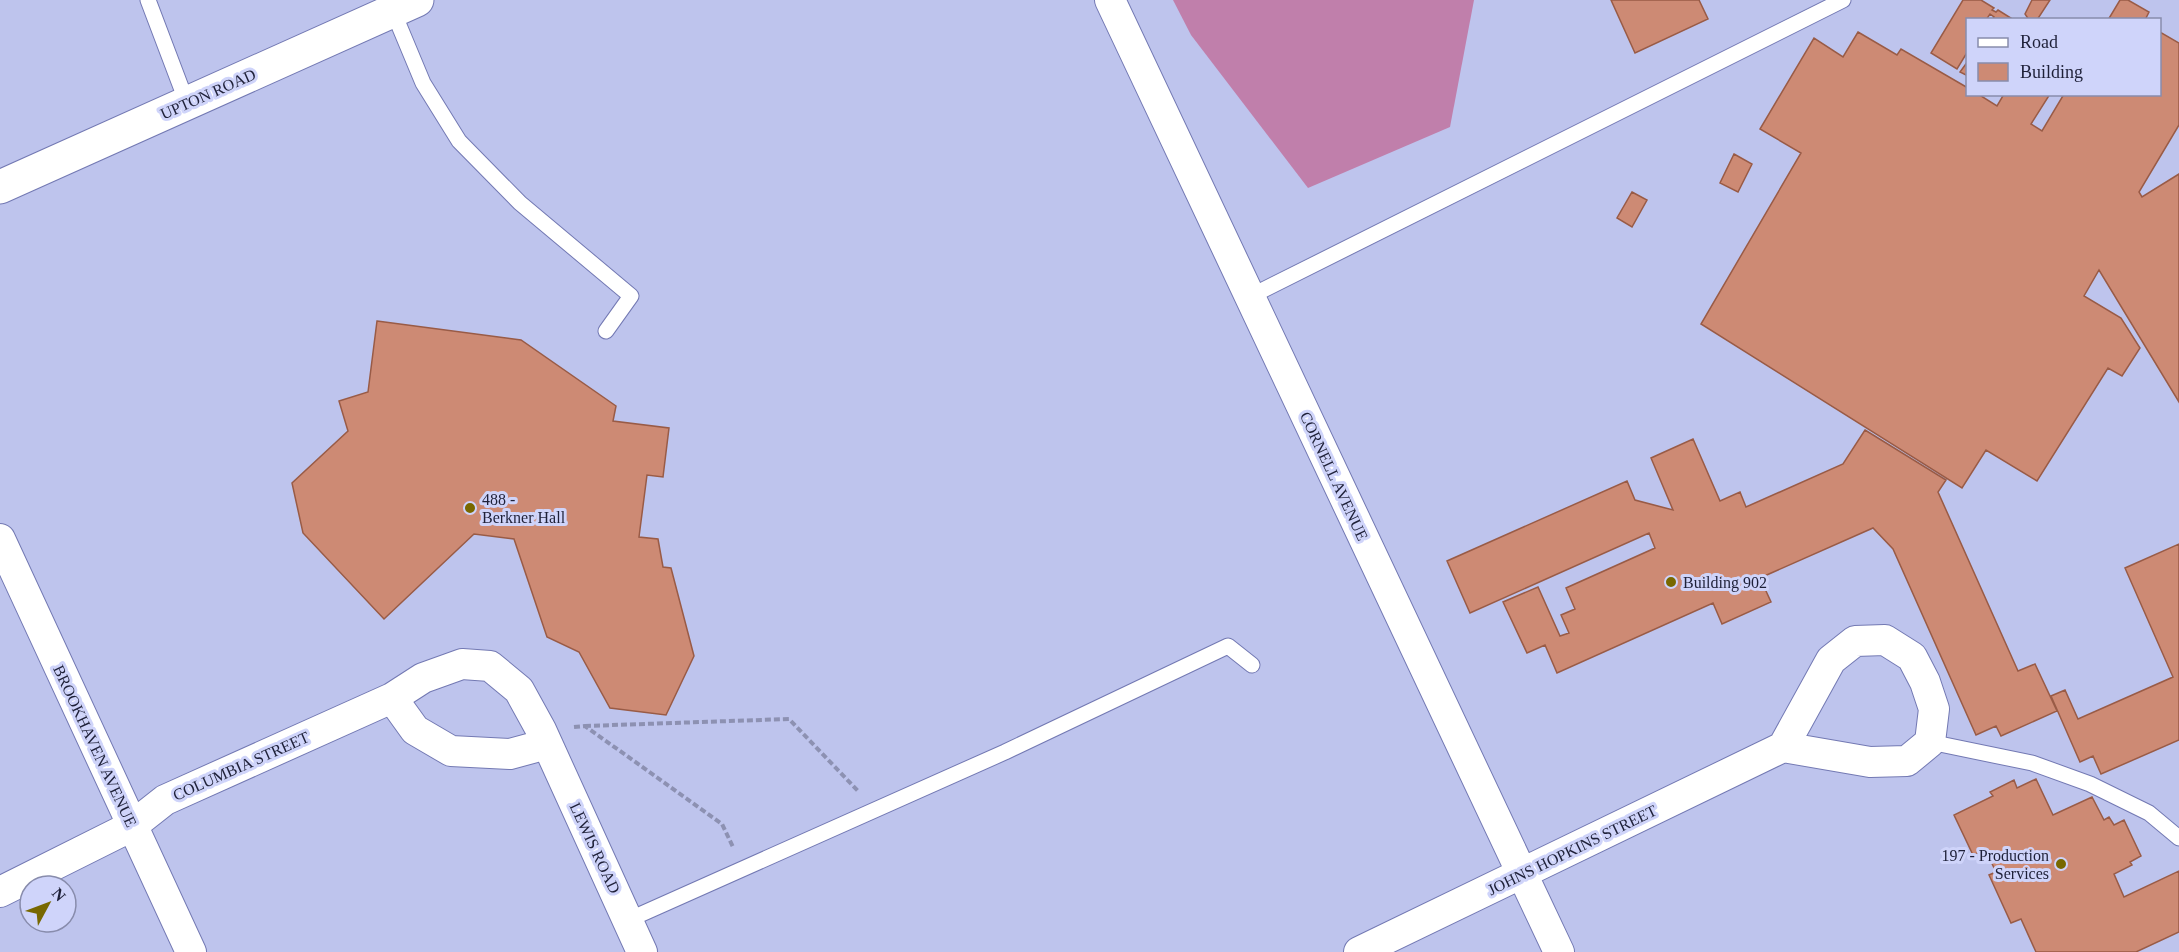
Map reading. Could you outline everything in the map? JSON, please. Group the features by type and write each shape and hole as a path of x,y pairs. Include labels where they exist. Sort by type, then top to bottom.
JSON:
{"street":[{"name":"CORNELL AVENUE","path":"1110,0 1560,952"},
{"name":"UPTON ROAD","path":"0,187 405,6"},
{"name":"BROOKHAVEN AVENUE","path":"0,539 191,952"},
{"path":"1885,640 1912,657 1925,682 1934,709 1930,742 1907,761 1870,762 1783,747 1832,660 1855,641 1885,640"},
{"name":"COLUMBIA STREET","path":"0,892 132,826 165,800 392,698 423,678 462,664 490,666"},
{"name":"LEWIS ROAD","path":"490,666 519,690 544,737 642,952"},
{"path":"392,698 415,730 451,751 510,754 544,737"},
{"name":"JOHNS HOPKINS STREET","path":"1359,952 1783,747"}],"lane":[{"path":"148,0 187,103"},
{"path":"1249,297 1843,0"},
{"path":"405,6 423,82 459,141 520,203 631,296 606,331"},
{"path":"628,920 1005,752 1228,646 1252,665"},
{"path":"1930,742 2032,763 2090,784 2149,813 2179,838"}],"path":[{"path":"544,737 585,726 789,719 876,810"},
{"path":"585,726 722,824 743,869"}],"shaded area":[{"path":"0,0 2179,0 2179,952 0,952"},
{"path":"1173,0 1474,0 1450,127 1308,188 1191,35"}],"building":[{"path":"1611,0 1699,0 1708,19 1635,53"},
{"path":"1963,0 1981,0 1994,8 1992,10 1996,12 1998,10 2011,18 1993,18 1990,14 1987,18 1966,18 1966,54 1957,69 1931,53"},
{"path":"2032,0 2050,0 2038,18 2028,18 2025,14"},
{"path":"2120,0 2128,0 2149,12 2146,18 2109,18"},
{"path":"1858,32 1897,55 1901,49 1966,87 1966,96 1981,96 1997,106 2003,96 2049,96 2031,124 2042,131 2063,96 2161,96 2161,33 2179,43 2179,125 2139,192 2142,197 2179,174 2179,402 2099,270 2084,296 2121,318 2140,348 2122,376 2108,368 2037,481 1986,450 1962,488 1701,324 1801,153 1760,129 1814,38 1843,57"},
{"path":"1966,64 1966,75 1960,72"},
{"path":"1734,154 1752,164 1738,192 1720,183"},
{"path":"1632,192 1647,200 1632,227 1617,218"},
{"name":"488 - Berkner Hall","path":"377,321 521,340 616,406 613,421 669,428 663,477 647,475 639,537 658,539 663,567 671,568 694,656 666,715 610,708 579,652 547,637 514,539 474,534 384,619 303,533 292,483 348,431 339,401 368,392"},
{"name":"Building 902","path":"1865,430 1946,480 1938,492 2018,671 2035,664 2057,711 2001,736 1996,726 1976,735 1893,549 1873,528 1760,578 1771,602 1722,624 1713,603 1557,673 1545,645 1527,653 1503,602 1538,587 1560,636 1569,633 1561,615 1575,609 1566,588 1655,548 1649,533 1470,613 1447,561 1627,481 1635,500 1673,510 1651,458 1693,439 1720,501 1740,492 1746,507 1843,464"},
{"path":"2179,544 2179,740 2101,774 2093,756 2080,762 2051,696 2065,690 2078,719 2173,677 2125,568"},
{"name":"197 - Production Services","path":"2036,779 2053,815 2092,797 2104,820 2109,817 2114,825 2124,820 2141,856 2130,862 2132,865 2114,874 2124,897 2179,871 2179,932 2136,952 2036,952 2021,919 2011,923 1989,875 1996,872 1985,849 1973,855 1954,815 1993,796 1990,792 2014,780 2017,788"}],"place":[{"name":"488 - Berkner Hall","path":"470,508"},
{"name":"Building 902","path":"1671,582"},
{"name":"197 - Production Services","path":"2061,864"}]}
